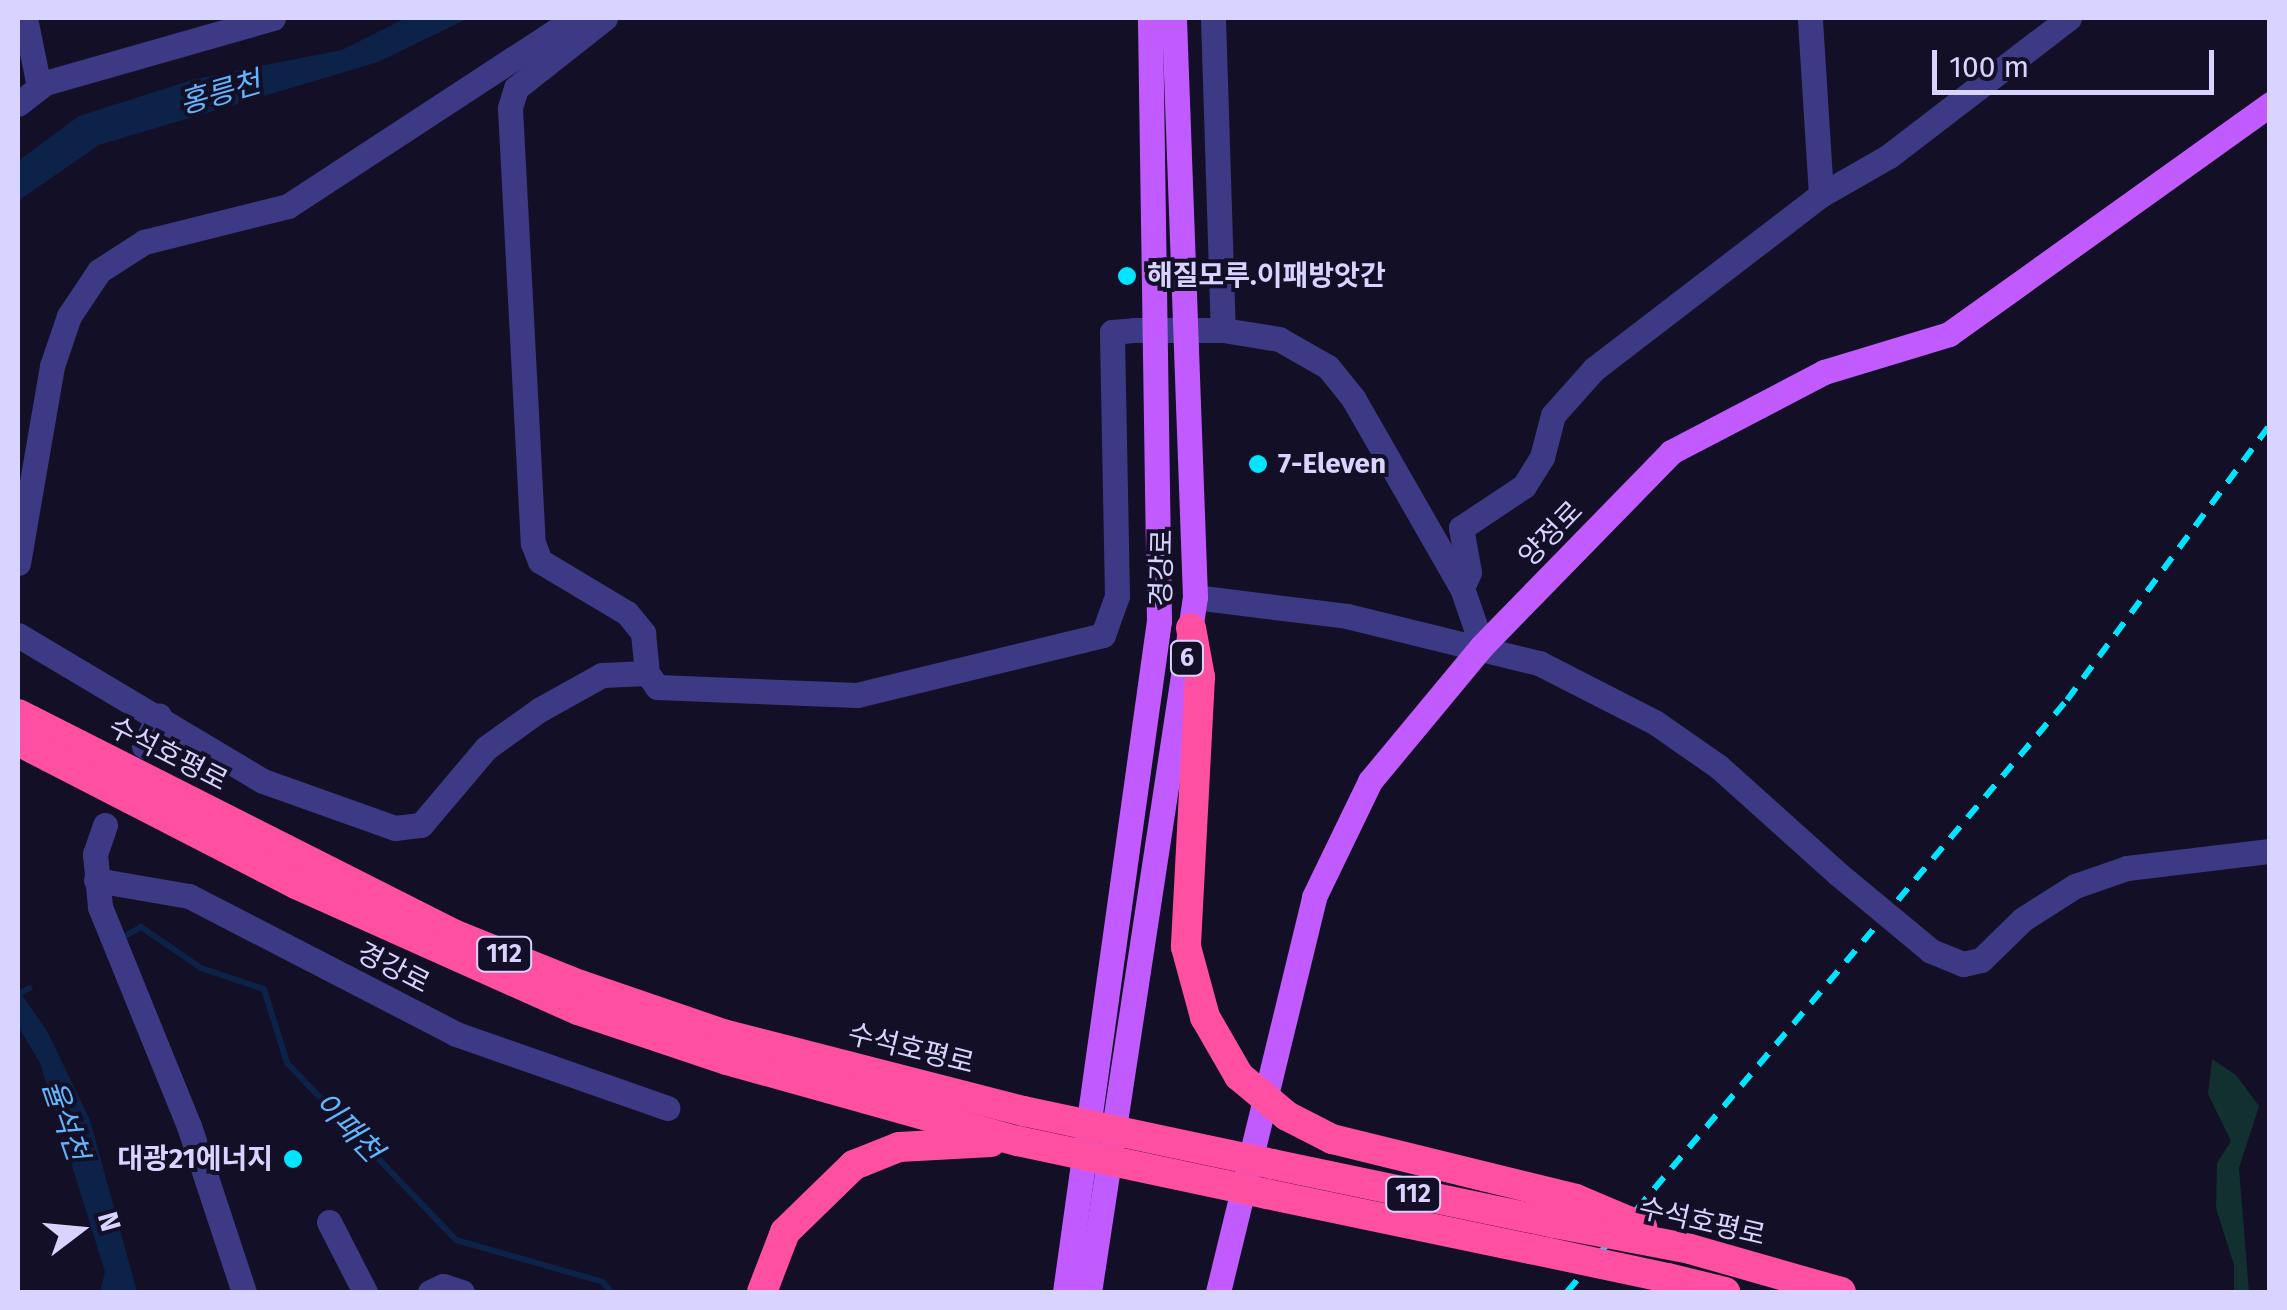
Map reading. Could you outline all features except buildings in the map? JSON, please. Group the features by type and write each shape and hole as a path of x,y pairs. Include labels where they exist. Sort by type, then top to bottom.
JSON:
{"highway":[{"path":"1191,628 1200,677 1186,946 1205,1017 1239,1076 1287,1116 1332,1139 1576,1199 1690,1249"},
{"name":"수석호평로","path":"18,714 453,934 580,985 723,1034 1021,1126 1267,1194 1725,1292"},
{"name":"수석호평로","path":"18,741 296,884 578,1010 728,1060 1021,1126 1272,1164 1690,1249 1841,1292"},
{"path":"762,1292 786,1232 854,1165 900,1147 1021,1126"}],"main road":[{"name":"경강로","path":"1066,1292 1154,688 1159,622 1150,18"},
{"name":"경강로","path":"1089,1292 1194,597 1188,329 1174,18"},
{"name":"양정로","path":"1218,1292 1314,897 1370,781 1482,646 1671,452 1824,372 1949,334 2270,104"}],"street":[{"path":"25,18 39,88"},
{"path":"18,104 39,88 274,18"},
{"path":"18,563 52,366 70,316 99,271 144,242 288,206 574,18"},
{"path":"605,18 516,88 510,108 533,542 540,562 627,613 643,633 647,673 658,687 857,694 1103,635 1117,596 1112,332 1223,330 1279,339 1328,367 1354,398 1462,588 1482,646"},
{"path":"1213,18 1223,330"},
{"path":"1810,18 1821,194"},
{"path":"1462,588 1469,572 1461,528 1524,486 1542,457 1554,415 1594,369 1821,194 1889,156 2069,18"},
{"path":"1194,597 1348,616 1539,663 1656,723 1719,767 1931,952 1963,964 1981,960 2023,919 2075,886 2127,868 2270,850"},
{"path":"18,635 159,715 264,781 395,828 421,825 486,748 539,710 602,676 647,673"},
{"path":"144,746 159,715"},
{"path":"105,825 96,880 113,943 189,1126 244,1292"},
{"name":"경강로","path":"96,880 190,896 456,1034 666,1108"},
{"path":"328,1222 365,1292"},
{"path":"430,1292 443,1286 462,1292"}],"green space":[{"path":"2212,1059 2236,1075 2259,1106 2239,1168 2249,1292 2234,1292 2234,1265 2216,1208 2217,1163 2231,1141 2208,1094"}],"water":[{"name":"홍릉천","path":"406,18 469,18 378,62 99,145 18,201 18,161 79,116 195,79 342,50"},
{"name":"율석천","path":"18,989 47,1031 90,1120 137,1292 100,1292 105,1272 40,1063 18,1026"}],"waterway":[{"name":"이패천","path":"127,935 141,927 201,968 264,989 287,1063 456,1240 603,1282 611,1292"},
{"name":"이패천","path":"18,994 30,988"}],"railway":[{"path":"1567,1292 2067,700 2270,425"}],"place":[{"name":"해질모루.이패방앗간","path":"1127,276"},
{"name":"7-Eleven","path":"1258,464"},
{"name":"대광21에너지","path":"293,1159"}]}
